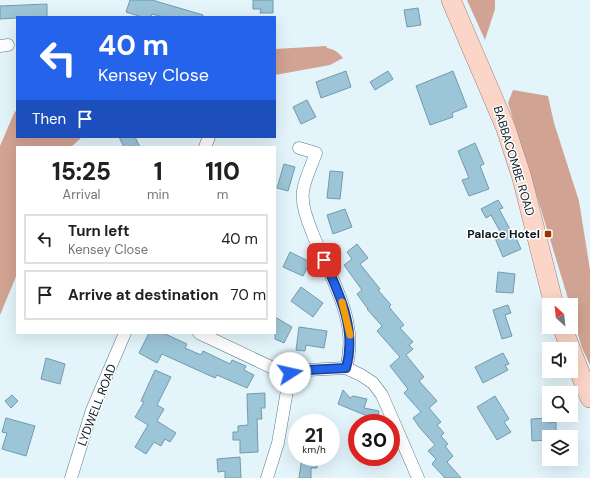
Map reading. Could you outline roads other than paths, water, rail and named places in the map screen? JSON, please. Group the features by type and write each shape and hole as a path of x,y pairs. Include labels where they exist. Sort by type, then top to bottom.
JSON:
{"main road":[{"name":"BABBACOMBE ROAD","path":"451,0 505,126 522,178 552,298"},
{"path":"578,367 590,398"}],"street":[{"path":"299,148 316,153 303,191 304,206 318,246 337,288 346,317 350,334 349,357 346,368"},
{"name":"LYDWELL ROAD","path":"71,478 92,410 125,334"},
{"path":"201,334 273,368 290,373 307,370 346,368 361,375 373,383 382,395 418,478"},
{"path":"267,478 278,443 290,373"}],"place":[{"name":"Palace Hotel","path":"548,234"}]}
